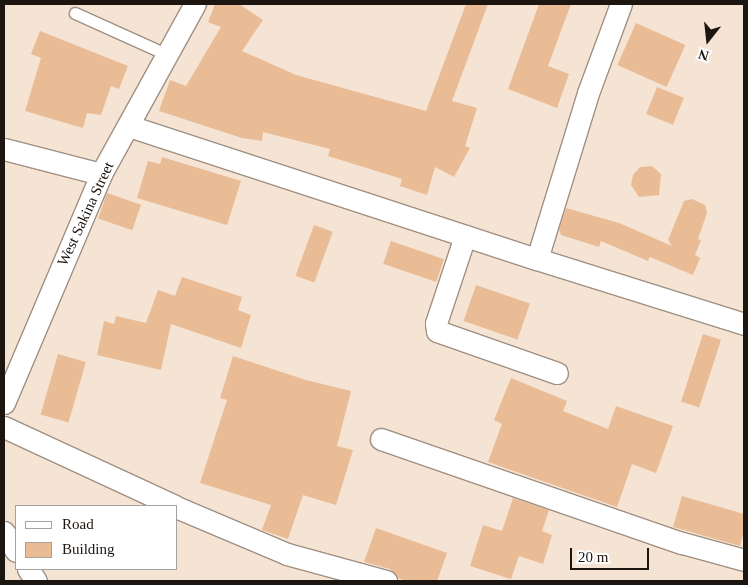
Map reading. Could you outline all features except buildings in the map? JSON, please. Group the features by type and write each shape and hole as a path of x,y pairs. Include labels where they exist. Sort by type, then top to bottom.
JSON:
{"street":[{"name":"West Sakina Street","path":"4,403 101,174 195,4"},
{"path":"537,259 588,93 621,4"},
{"path":"129,126 465,236 744,324"},
{"path":"4,149 101,174"},
{"path":"465,236 436,323 437,331 557,372"},
{"path":"4,427 172,505"},
{"path":"381,439 682,543 744,560"},
{"path":"178,508 287,554 386,581"},
{"path":"4,532 15,549"},
{"path":"29,570 36,581"}],"lane":[{"path":"75,13 168,55"}]}
